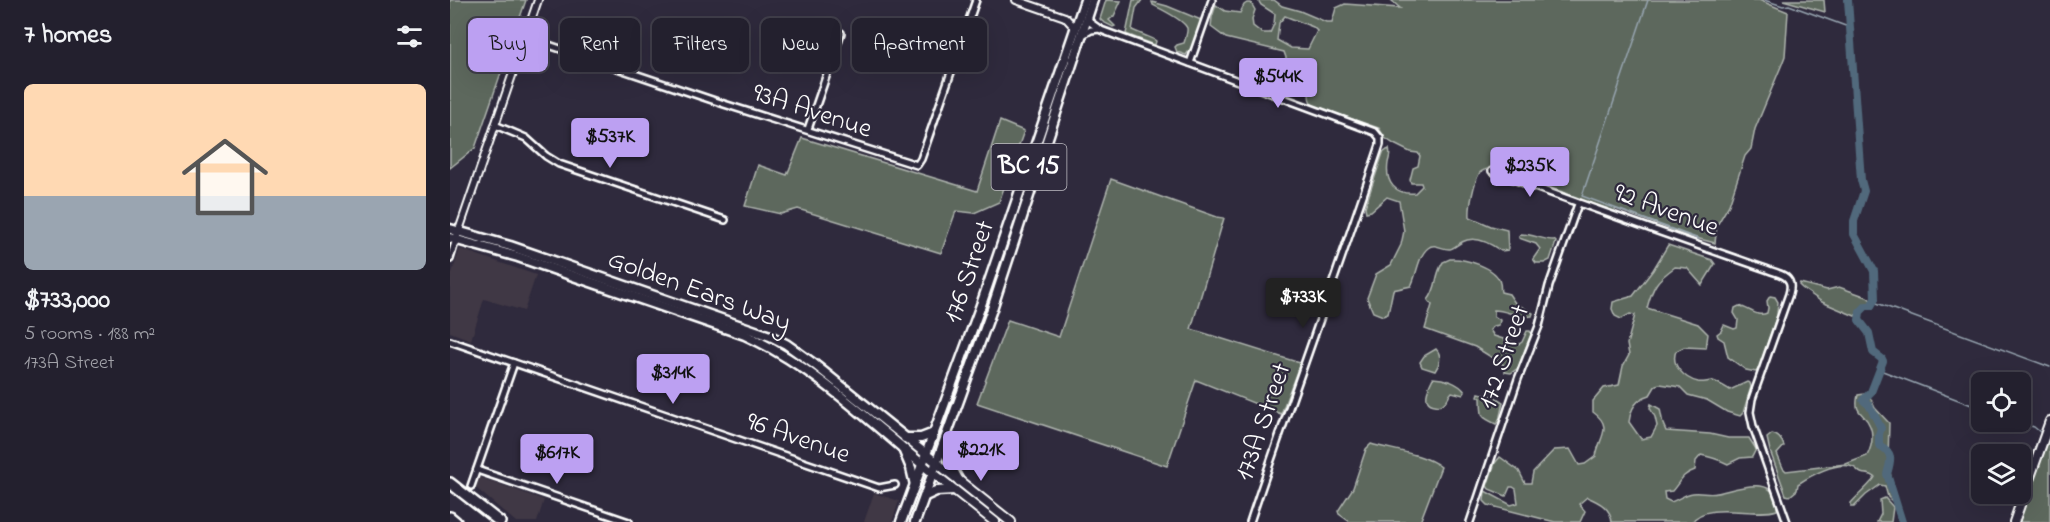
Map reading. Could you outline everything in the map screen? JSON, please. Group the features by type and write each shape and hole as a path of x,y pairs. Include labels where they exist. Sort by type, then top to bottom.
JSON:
{"highway":[{"path":"450,484 494,522"},
{"path":"450,484 500,522"},
{"path":"450,517 456,522"}],"main road":[{"name":"176 Street","path":"1084,15 1085,0"},
{"name":"176 Street","path":"901,522 1084,15 1094,0"},
{"name":"176 Street","path":"915,522 992,309 1078,32"},
{"name":"Golden Ears Way","path":"454,235 521,250 770,336 800,353 937,463"},
{"name":"Golden Ears Way","path":"454,235 745,335 767,345 796,362 933,473"},
{"path":"2014,522 2050,421"},
{"path":"905,438 921,438 934,433"},
{"path":"943,446 959,481"},
{"path":"903,449 915,485"},
{"path":"937,463 1011,522"},
{"path":"933,473 995,522"},
{"path":"925,496 936,490 954,490"}],"street":[{"path":"532,18 538,0"},
{"name":"93A Avenue","path":"548,45 724,104 917,165 925,149 976,0"},
{"path":"1016,0 1065,17 1084,15 1101,30 1190,63 1212,0"},
{"path":"1065,17 1078,32 1101,30"},
{"name":"173A Street","path":"1190,63 1375,132 1380,138 1380,145 1250,522"},
{"path":"450,259 454,235 513,72"},
{"path":"808,129 827,72"},
{"path":"495,125 526,138 559,164 725,220"},
{"name":"92 Avenue","path":"1492,171 1578,204 1608,212 1780,274 1790,282 1790,294 1750,409 1753,426 1787,522"},
{"name":"172 Street","path":"1470,522 1539,326 1551,281 1578,204"},
{"name":"96 Avenue","path":"450,341 879,488 895,485"},
{"path":"471,486 514,363"},
{"path":"477,470 629,522"}],"shaded area":[{"path":"460,249 536,275 524,311 484,299 471,340 450,332 450,279"},
{"path":"479,477 544,500 537,522 516,522 476,488"},
{"path":"874,493 899,501 892,522 864,522"}],"green space":[{"path":"450,0 526,0 520,18 468,18 468,72 501,72 475,148 450,168"},
{"path":"1106,0 1121,1 1114,16 1109,20 1115,26 1113,27 1100,19"},
{"path":"1133,0 1142,0 1136,8 1132,30 1153,39 1156,41 1155,45 1126,34"},
{"path":"1258,0 1274,0 1282,6 1326,22 1332,22 1336,8 1345,4 1400,8 1391,0 1759,0 1788,12 1785,56 1755,129 1751,149 1745,156 1729,205 1717,225 1715,243 1688,236 1616,209 1614,211 1607,209 1492,168 1486,169 1480,172 1475,183 1470,217 1507,230 1508,250 1501,251 1487,243 1472,239 1450,249 1431,246 1422,256 1411,286 1393,290 1388,314 1383,316 1373,312 1367,298 1376,274 1391,265 1401,245 1404,231 1399,201 1387,197 1371,211 1366,212 1365,207 1383,153 1389,149 1387,170 1393,186 1408,193 1415,193 1422,186 1421,183 1411,183 1410,180 1413,168 1418,166 1420,156 1385,138 1379,128 1314,106 1309,99 1311,85 1289,66 1284,52 1226,38 1211,27 1216,5 1225,11 1240,13 1244,5 1251,3 1255,10 1252,19 1253,26 1262,33 1270,33 1275,14 1261,5","holes":["1285,16 1313,27 1317,31 1308,49 1291,48 1277,40 1279,23"]},
{"path":"1783,0 1824,0 1825,12"},
{"path":"1152,2 1201,20 1196,41 1186,55 1177,52 1175,47 1184,43 1187,28 1182,22 1153,5"},
{"path":"1000,121 1024,131 999,202 974,213 956,211 941,253 798,209 781,214 745,206 758,165 787,175 802,138 977,191"},
{"path":"1111,179 1224,218 1191,329 1300,363 1281,414 1196,380 1167,466 977,403 1008,320 1059,337"},
{"path":"1521,234 1554,240 1556,242 1550,260 1536,263 1533,259 1540,249 1536,244 1519,238"},
{"path":"1668,245 1712,260 1715,264 1702,285 1687,268 1675,267 1656,284 1651,294 1647,308 1698,324 1708,334 1706,348 1684,347 1676,351 1677,366 1684,375 1698,382 1713,381 1730,390 1747,382 1751,387 1740,416 1727,412 1707,400 1688,395 1680,387 1656,385 1650,395 1635,405 1629,422 1641,439 1651,437 1657,426 1650,408 1651,404 1660,409 1666,431 1749,438 1756,449 1752,457 1740,458 1728,464 1701,455 1696,461 1695,470 1684,476 1672,491 1664,492 1665,499 1671,502 1690,494 1714,494 1755,486 1771,491 1776,498 1777,510 1709,512 1699,515 1692,522 1612,522 1607,509 1587,497 1579,504 1585,511 1580,522 1555,522 1488,505 1484,501 1485,491 1511,505 1518,503 1516,489 1513,487 1510,487 1506,496 1487,486 1495,463 1500,457 1519,471 1525,483 1531,483 1533,472 1554,450 1570,449 1579,465 1585,464 1596,456 1604,428 1599,417 1593,412 1593,401 1604,388 1619,385 1623,366 1629,355 1627,344 1635,315 1630,314 1621,319 1615,316 1612,309 1613,302 1633,296"},
{"path":"1450,259 1463,260 1487,268 1498,277 1501,292 1509,294 1515,303 1533,313 1532,316 1522,316 1494,310 1494,316 1500,320 1499,325 1490,330 1494,336 1519,344 1527,331 1531,334 1518,368 1511,373 1505,372 1504,365 1475,347 1425,329 1432,305 1428,300 1438,272 1443,262"},
{"path":"1800,283 1827,290 1839,287 1867,297 1871,302 1865,304 1855,316 1822,302 1802,288"},
{"path":"1770,296 1775,297 1778,302 1777,315 1759,368 1756,372 1746,370 1728,357 1724,341 1717,334 1724,325 1737,328 1738,320 1734,313 1735,308 1739,306 1756,314 1767,313 1767,301"},
{"path":"1436,349 1440,360 1435,371 1422,367 1420,362 1424,356"},
{"path":"1433,378 1451,382 1465,392 1463,395 1452,392 1447,401 1440,406 1430,404 1427,394"},
{"path":"1479,393 1495,397 1503,402 1499,421 1496,424 1482,415"},
{"path":"1865,394 1870,397 1875,408 1889,423 1888,460 1897,497 1895,500 1892,501 1888,497 1885,486 1880,485 1854,507 1851,507 1851,503 1875,477 1861,473 1854,467 1846,466 1832,467 1817,473 1798,484 1797,490 1790,496 1786,495 1767,438 1772,434 1777,435 1781,440 1784,446 1777,454 1786,471 1846,464 1867,456 1872,434 1868,421 1857,406 1858,395"},
{"path":"2050,430 2050,522 2017,522 2023,504 2031,504 2031,483"},
{"path":"1371,444 1417,456 1441,467 1420,522 1350,522 1339,514 1338,511 1353,488 1366,449"},
{"path":"1885,498 1893,507 1891,522 1877,522 1881,514 1880,500"}],"waterway":[{"path":"1648,0 1582,196 1699,239"},
{"path":"1764,0 1783,6 1789,5 1851,28"},
{"path":"1848,0 1861,180 1864,191 1854,221 1854,234 1874,271 1875,299 1871,306 1866,306 1860,312 1859,320 1869,333 1873,352 1883,361 1871,392 1863,400 1869,405 1881,428 1879,445 1887,451 1890,457 1887,474 1902,522"},
{"path":"1874,302 2050,367"},
{"path":"1880,370 1971,405"},
{"path":"2031,426 2040,432"}]}
